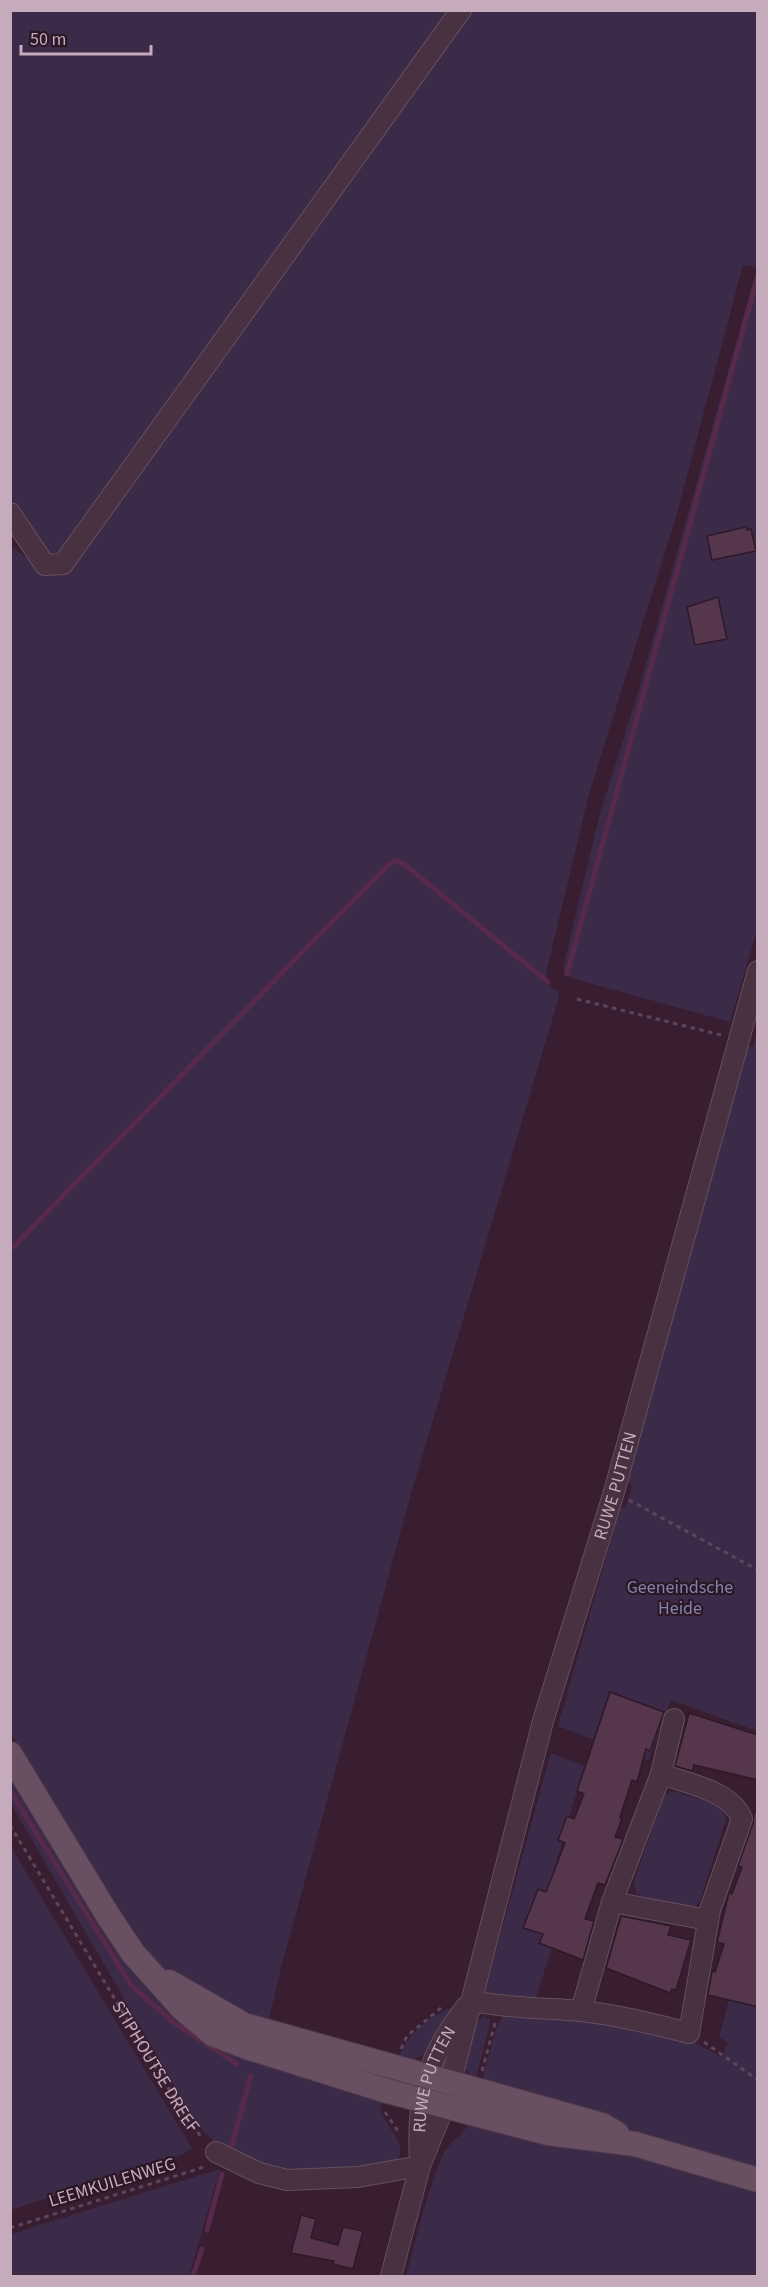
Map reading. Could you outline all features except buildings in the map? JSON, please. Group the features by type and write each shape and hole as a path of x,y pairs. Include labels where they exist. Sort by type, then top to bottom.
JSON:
{"main road":[{"path":"10,1754 107,1914 146,1969 182,2008 213,2034 387,2091 422,2098 440,2087"},
{"path":"146,1969 244,2025 440,2087 602,2125 634,2144 758,2180"}],"street":[{"path":"10,513 45,565 63,564 461,10"},
{"name":"RUWE PUTTEN","path":"392,2277 440,2087 471,2001 543,1721 614,1492 758,971"},
{"path":"581,2012 612,1902 661,1774 674,1719"},
{"path":"471,2001 497,2006 581,2012 632,2019 689,2033 708,1920 742,1818 739,1810 722,1797 661,1774"},
{"path":"612,1902 708,1920"},
{"name":"RUWE PUTTEN","path":"420,2166 418,2134 422,2098"},
{"path":"216,2152 259,2173 287,2180 358,2177 420,2166"}],"path":[{"path":"577,999 738,1040"},
{"path":"614,1492 758,1570"},
{"name":"STIPHOUTSE DREEF","path":"10,1825 187,2119 216,2152"},
{"path":"689,2033 726,2055 758,2080"},
{"name":"LEEMKUILENWEG","path":"10,2228 201,2168 216,2152"}],"green space":[{"path":"11,11 450,11 62,550 51,556 45,554 11,497"},
{"path":"470,11 757,11 757,268 743,265 676,517 589,794 546,973 548,985 558,992 559,997 411,1494 281,1968 268,2023 216,2003 166,1971 129,1928 11,1734 11,546 47,573"},
{"path":"752,286 758,288 757,930 730,1022 578,980 564,974 563,968 600,813 637,696"},
{"name":"Geeneindsche Heide","path":"757,1030 757,1731 671,1700 648,1760 558,1726 620,1508 626,1507 632,1485 627,1481 747,1045 753,1047"},
{"path":"551,1753 584,1766 541,1915 555,1938 536,1997 484,1994"},
{"path":"10,1769 126,1959 383,2092 381,2111 400,2145 397,2159 390,2166 272,2172 223,2150 198,2126 11,1804"},
{"path":"673,1791 722,1806 726,1819 700,1901 691,1911 636,1894 634,1881 664,1796"},
{"path":"11,1847 192,2148 183,2154 11,2210"},
{"path":"735,1978 757,1983 757,2276 406,2276 422,2215 443,2155 465,2129 470,2118 649,2139 600,2120 481,2084 496,2029 505,2012 550,2013 678,2034 722,2057 728,2043 719,2037"},
{"path":"452,2008 454,2010 438,2039 427,2052 410,2060 398,2060 406,2043 426,2021"},
{"path":"484,2016 490,2020 490,2024 475,2081 463,2065 474,2024"},
{"path":"220,2169 189,2276 11,2276 11,2234"}],"waterway":[{"path":"567,974 758,275"},
{"path":"10,1250 389,864 396,861 404,864 548,982"},
{"path":"10,1791 131,1985 173,2022 237,2064"},
{"path":"230,2151 251,2076"},
{"path":"207,2230 222,2174"},
{"path":"193,2276 202,2249"}]}
